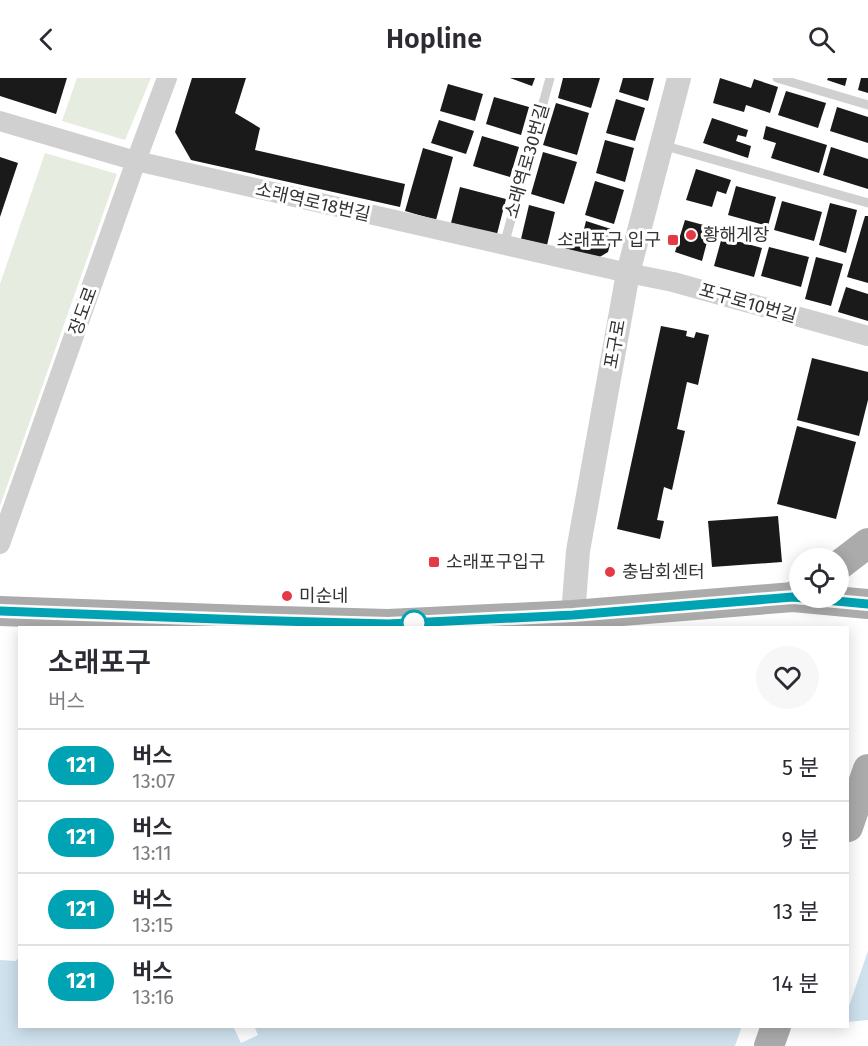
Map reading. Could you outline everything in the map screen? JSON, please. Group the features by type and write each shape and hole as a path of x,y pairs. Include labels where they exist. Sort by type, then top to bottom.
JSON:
{"main road":[{"path":"849,558 868,543"},
{"path":"0,611 388,624 573,615 789,595"},
{"path":"849,601 868,604"},
{"path":"849,824 868,769"},
{"path":"769,1046 775,1028"}],"street":[{"name":"장도로","path":"0,544 167,78"},
{"name":"포구로","path":"573,615 578,551 628,273 679,78"},
{"name":"소래역로18번길","path":"0,121 136,161 628,273"},
{"name":"포구로10번길","path":"628,273 673,282 868,336"}],"lane":[{"name":"소래역로30번길","path":"504,245 550,78"},
{"path":"777,78 868,105"},
{"path":"662,145 868,203"}],"shaded area":[{"path":"77,78 151,78 125,140 62,121"},
{"path":"45,153 117,174 0,506 0,284"}],"water":[{"path":"868,755 868,1020 849,1022 849,777"},
{"path":"18,958 18,1028 826,1028 786,1046 0,1046 0,960 16,961"}],"pier":[{"path":"868,752 868,951 849,1006 849,772"},
{"path":"234,1028 255,1028 258,1035 241,1043"},
{"path":"741,1028 832,1028 792,1046 735,1046"}],"building":[{"path":"0,78 67,78 56,114 0,96"},
{"path":"192,78 246,78 235,113 260,128 255,150 405,184 400,207 191,160 175,132"},
{"path":"510,78 535,78 532,86"},
{"path":"563,78 600,78 591,108 558,98"},
{"path":"623,78 654,78 648,101 619,92"},
{"path":"720,78 751,88 754,79 778,87 770,113 746,105 744,112 713,103"},
{"path":"828,78 847,78 845,86 827,80"},
{"path":"861,78 868,78 868,93 858,90"},
{"path":"448,84 483,94 475,121 440,111"},
{"path":"786,91 826,103 818,128 778,115"},
{"path":"494,97 529,107 521,135 486,124"},
{"path":"616,99 645,108 635,141 606,133"},
{"path":"556,103 589,113 577,155 543,145"},
{"path":"837,107 868,117 868,143 830,131"},
{"path":"712,118 748,130 746,137 738,135 736,141 751,146 748,158 703,143"},
{"path":"439,120 474,131 466,154 431,143"},
{"path":"766,126 827,145 819,173 771,158 776,143 763,139"},
{"path":"482,136 519,147 510,177 473,166"},
{"path":"605,140 634,148 625,182 596,173"},
{"path":"831,147 868,159 868,189 823,175"},
{"path":"423,148 453,157 436,220 405,211"},
{"path":"543,152 577,162 564,204 531,194"},
{"path":"0,157 18,163 0,217"},
{"path":"696,169 731,180 726,194 717,191 712,207 686,200"},
{"path":"595,181 624,190 614,224 585,215"},
{"path":"736,186 776,197 768,226 728,215"},
{"path":"460,187 506,199 497,234 451,223"},
{"path":"782,201 822,212 814,241 774,230"},
{"path":"830,203 857,210 846,253 819,245"},
{"path":"529,205 555,212 547,245 521,239"},
{"path":"865,216 868,216 868,283 847,277"},
{"path":"685,220 711,227 702,261 675,252"},
{"path":"586,221 614,230 608,252 598,258 557,246 562,231 582,237"},
{"path":"722,237 762,248 754,277 714,266"},
{"path":"769,247 809,257 801,287 761,276"},
{"path":"816,257 843,264 831,306 805,299"},
{"path":"846,287 868,294 868,321 838,312"},
{"path":"661,326 687,331 686,336 694,338 696,332 709,335 698,385 687,382 677,429 685,431 672,490 664,487 657,520 664,521 660,539 617,529"},
{"path":"812,358 868,372 868,400 859,436 797,420"},
{"path":"797,426 856,442 836,519 777,504"},
{"path":"778,516 782,562 712,567 708,521"}],"bus line":[{"name":"121","path":"0,611 388,624 573,615 793,597 868,604"}],"place":[{"name":"황해게장","path":"691,235"},
{"name":"소래포구 입구","path":"673,240"},
{"name":"소래포구입구","path":"434,562"},
{"name":"충남회센터","path":"610,572"},
{"name":"미순네","path":"287,596"}]}
